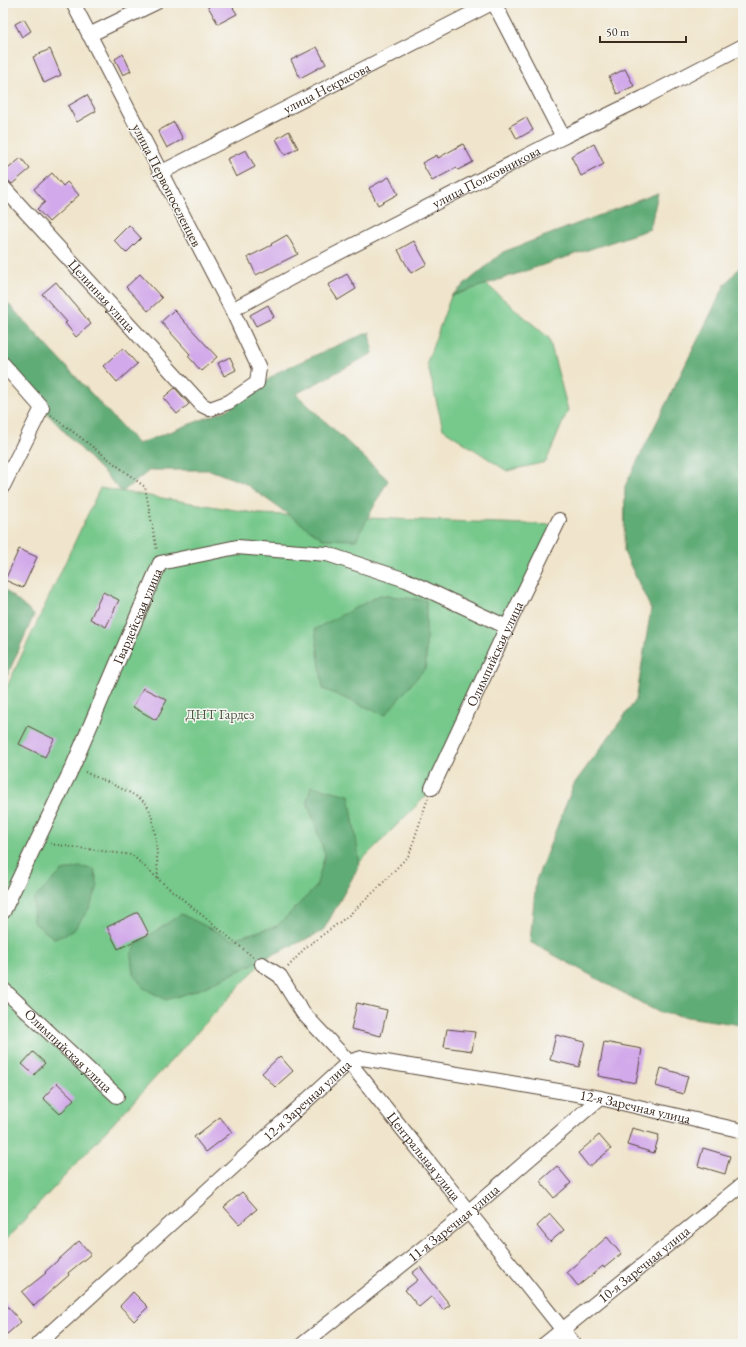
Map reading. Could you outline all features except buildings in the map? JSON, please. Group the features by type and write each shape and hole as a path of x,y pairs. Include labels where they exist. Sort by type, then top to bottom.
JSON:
{"street":[{"name":"улица Первопоселенцев","path":"73,3 232,310 259,368"},
{"path":"89,34 155,3"},
{"path":"493,3 563,137"},
{"name":"улица Некрасова","path":"160,173 493,3"},
{"name":"улица Полковникова","path":"232,310 311,267 743,46"},
{"name":"Целинная улица","path":"3,187 202,405 210,409 229,402 256,383 259,368"},
{"path":"3,364 42,408 3,486"},
{"name":"Олимпийская улица","path":"432,788 559,520"},
{"name":"Гвардейская улица","path":"3,912 73,766 160,563 238,547 327,554 406,580 507,627"},
{"path":"262,964 280,976"},
{"name":"Центральная улица","path":"280,976 303,1013 349,1062 574,1344"},
{"name":"Олимпийская улица","path":"3,990 117,1096"},
{"name":"12-я Заречная улица","path":"38,1344 349,1062 362,1058 600,1098 743,1131"},
{"name":"11-я Заречная улица","path":"303,1344 468,1212 600,1098"},
{"name":"10-я Заречная улица","path":"546,1344 743,1184"}],"path":[{"path":"42,408 145,487 160,563"},
{"path":"73,766 134,796 146,804 153,818 158,879"},
{"path":"280,976 305,948 348,916 377,889 409,855 432,788"},
{"path":"36,843 132,855 158,879 262,964"}],"green space":[{"path":"658,193 650,229 451,296 503,252"},
{"path":"743,263 743,1024 741,1025 660,1013 530,942 536,880 574,784 636,700 651,609 624,552 625,486 725,285"},
{"path":"486,284 549,338 568,410 546,462 507,471 443,429 427,362 451,296"},
{"path":"3,298 138,444 227,410 280,371 370,332 373,353 296,394 388,480 356,540 323,539 244,483 210,470 150,470 122,492 42,408 3,358"},
{"name":"ДНТ Гардез","path":"100,488 260,514 555,525 427,795 284,938 3,1243 3,695"},
{"path":"3,588 34,615 3,685"},
{"path":"380,595 426,600 426,667 385,715 323,689 315,629"},
{"path":"311,786 349,795 360,864 323,931 198,990 166,1000 144,988 133,974 131,955 137,944 181,914 232,939 277,926 316,887 325,855 307,801"},
{"path":"80,867 94,869 98,886 90,907 74,930 55,939 33,922 34,899 62,871"}]}
